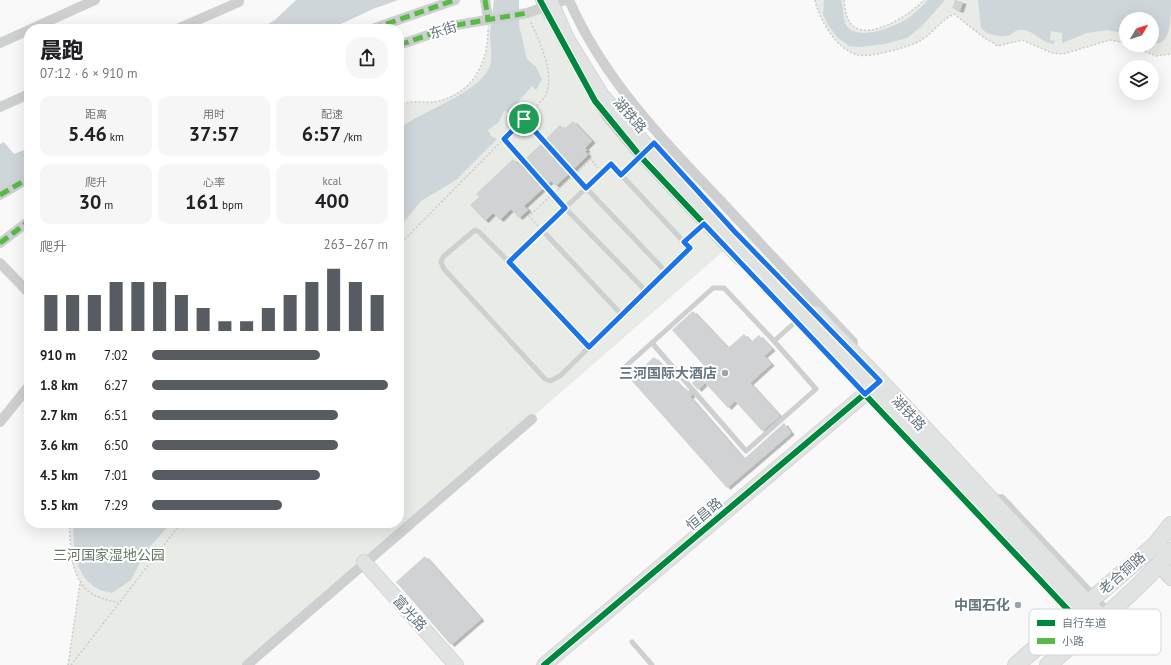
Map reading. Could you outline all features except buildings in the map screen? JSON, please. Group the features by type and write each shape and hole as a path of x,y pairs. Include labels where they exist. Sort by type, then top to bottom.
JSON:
{"main road":[{"name":"湖铁路","path":"554,2 599,80 647,149 799,318 872,388 1083,607"},
{"name":"湖铁路","path":"647,149 735,232 872,388"},
{"name":"老合铜路","path":"1081,609 1155,545 1171,525"},
{"name":"老合铜路","path":"1112,609 1160,564 1171,551"},
{"name":"老合铜路","path":"1016,665 1029,654"},
{"name":"老合铜路","path":"1048,665 1060,655"}],"street":[{"path":"41,24 96,0"},
{"path":"188,24 239,2 238,0"},
{"path":"386,24 455,0"},
{"path":"485,0 488,18"},
{"path":"554,2 576,15 612,76 666,144 1083,607"},
{"name":"东街","path":"404,43 457,25 488,18 527,13 554,2"},
{"path":"0,43 24,32"},
{"path":"0,107 24,96"},
{"path":"0,195 24,181"},
{"path":"0,243 24,225"},
{"path":"0,263 24,288"},
{"name":"恒昌路","path":"544,665 872,388"},
{"path":"0,422 24,392"},
{"path":"404,528 532,419"},
{"path":"247,665 404,528"},
{"name":"富光路","path":"364,562 456,665"},
{"path":"1160,564 1171,578"}],"lane":[{"path":"621,175 647,149"},
{"path":"509,262 611,164 690,248 556,380 550,381 545,379 444,269 441,262 443,257 475,230 479,232 589,347"},
{"path":"586,188 666,272"},
{"path":"565,208 646,291"},
{"path":"684,242 709,219"},
{"path":"542,230 622,315"},
{"path":"626,366 652,343 716,287 724,288 816,388 746,451 652,343"},
{"path":"774,341 799,318"},
{"path":"632,642 652,665"}],"path":[{"path":"814,0 817,12 823,24 838,41 851,52 863,56 911,45 927,36 953,14 959,17 983,37 998,46 1022,40 1052,52 1063,54 1110,40 1119,42"},
{"path":"844,0 849,20 856,28 865,30 894,22 914,10 924,0"},
{"path":"404,240 545,98 548,87 548,73 541,46 527,13"},
{"path":"404,103 438,101 447,98 469,85 478,73 484,60 488,44 488,18"},
{"path":"1147,52 1156,56 1171,54"},
{"path":"524,119 586,188"},
{"path":"504,139 565,208"},
{"path":"542,230 529,216 591,160 603,172"},
{"path":"69,528 72,562 80,583 70,665"},
{"path":"70,665 177,528"},
{"path":"80,583 101,599 118,602"}],"green space":[{"path":"494,0 519,0 519,13 544,8 727,248 247,665 68,665 80,583 72,563 69,528 404,528 404,104 442,100 461,90 470,83 476,76 484,58 488,18 492,17"},
{"path":"815,0 844,0 846,14 853,26 861,30 870,30 891,24 910,12 924,0 1171,0 1171,54 1156,56 1147,52 1159,52 1159,12 1119,12 1119,42 1110,40 1063,54 1052,53 1022,40 998,46 983,37 954,14 920,41 899,49 864,56 850,52 836,41 825,25"}],"shaded area":[{"path":"296,0 398,0 373,9 341,24 268,24 275,20"},
{"path":"494,0 519,0 519,25 527,59 536,67 542,79 536,90 532,86 518,102 521,106 513,115 504,111 499,122 488,130 491,136 497,139 456,180 421,201 404,222 404,126 452,100 478,82 487,72 491,61 490,34"},
{"path":"824,0 841,0 846,25 851,30 859,33 868,33 896,25 904,21 928,0 945,0 921,27 907,38 885,44 859,47 849,46 838,38 828,25 823,15"},
{"path":"978,0 1171,0 1169,30 1163,41 1159,43 1159,12 1119,12 1119,33 1107,30 1087,33 1062,43 1062,33 1051,31 1050,40 1055,41 1054,44 1045,42 1024,30 1018,30 1010,35 1003,36 994,35 981,28"},
{"path":"4,142 14,154 24,150 24,178 0,191 0,144"},
{"name":"三河国家湿地公园","path":"74,528 167,528 146,551 131,580 112,593 100,590 92,585 80,570 75,552"}],"marked path":[{"path":"386,24 455,0"},
{"path":"485,0 488,18"},
{"path":"404,43 457,25 527,13"},
{"path":"0,195 24,181"},
{"path":"0,243 24,225"}],"cycle path":[{"path":"540,0 595,101 640,156 1067,609"},
{"path":"544,665 880,381"}],"place":[{"name":"三河国际大酒店","path":"725,373"},
{"name":"中国石化","path":"1018,605"}],"route":[{"path":"524,119 586,188 611,164 621,175 654,143 735,232 880,381 865,394 704,224 684,242 690,248 589,347 509,262 565,208 504,139 524,119"}]}
